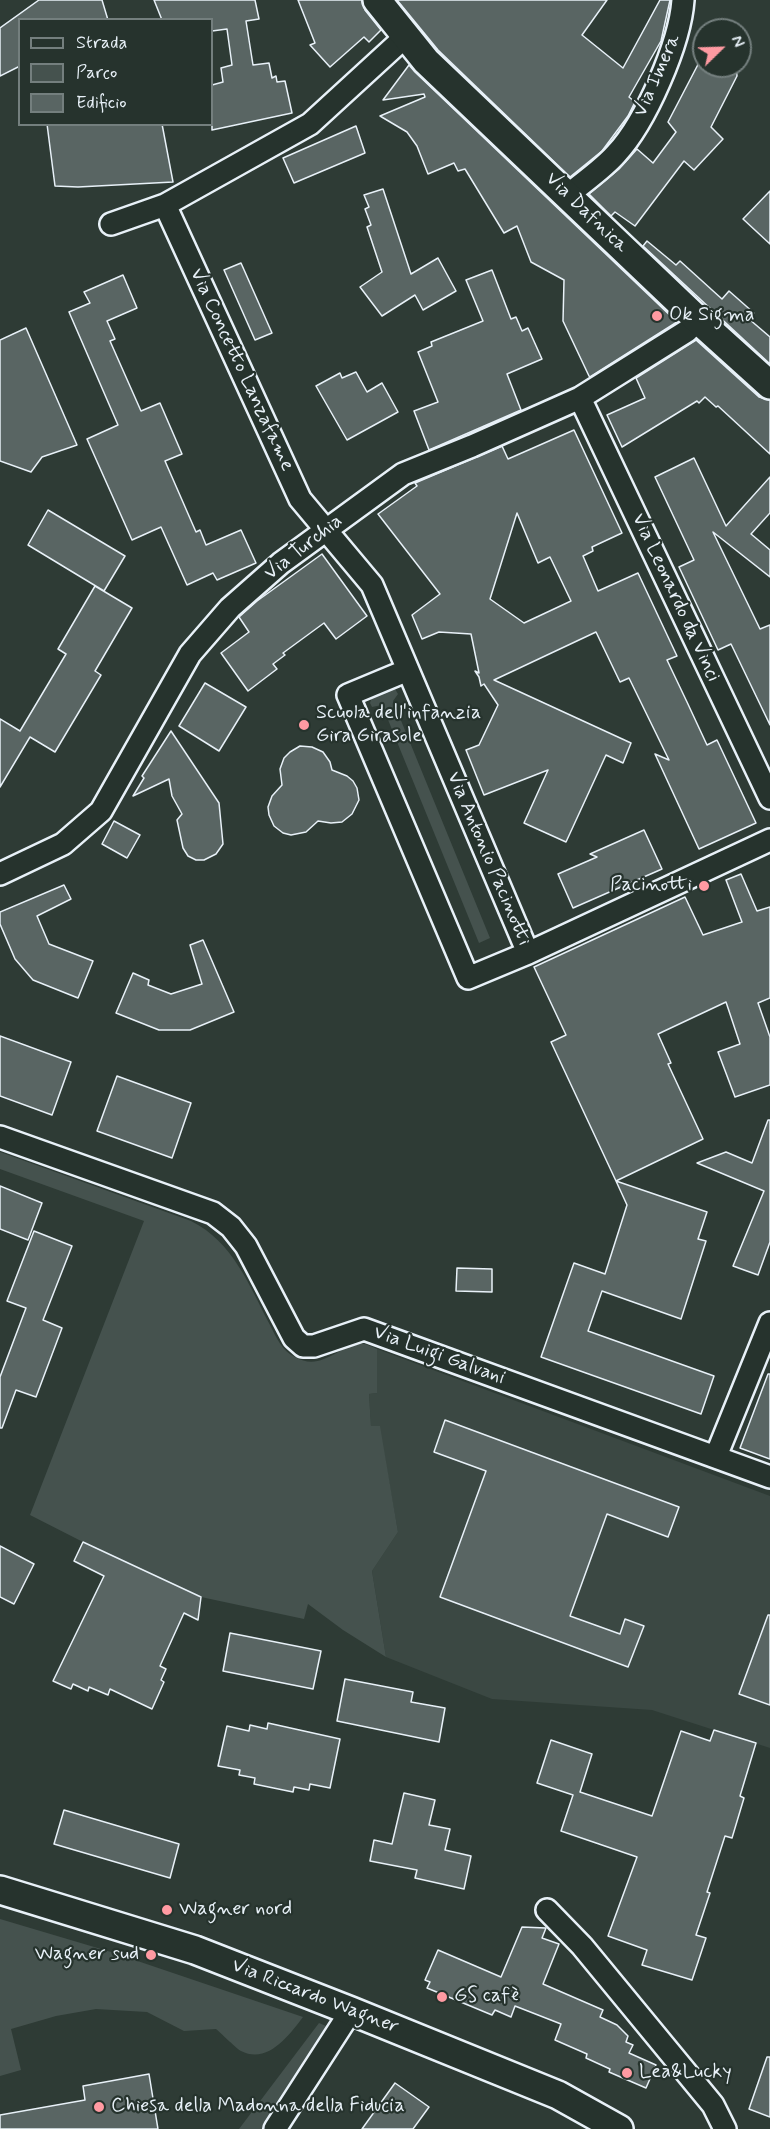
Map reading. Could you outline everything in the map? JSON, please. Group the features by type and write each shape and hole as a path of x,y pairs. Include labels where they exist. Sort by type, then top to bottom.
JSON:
{"street":[{"name":"Via Dafnica","path":"377,0 426,61 698,320 770,385"},
{"name":"Via Imera","path":"567,196 616,154 648,107 681,21 683,0"},
{"path":"111,224 165,205 310,124 406,36"},
{"name":"Via Concetto Lanzafame","path":"165,205 300,499 326,530"},
{"name":"Via Turchia","path":"0,874 63,844 101,811 190,654 230,608 281,563 403,474 580,398 687,331 698,320"},
{"name":"Via Leonardo da Vinci","path":"580,398 770,798"},
{"name":"Via Antonio Pacinotti","path":"326,530 372,585 528,953 770,840"},
{"path":"408,670 348,695 463,967 468,978 528,953"},
{"name":"Via Luigi Galvani","path":"0,1137 213,1213 231,1227 246,1246 294,1338 303,1346 314,1346 364,1329 770,1477"},
{"path":"716,1456 770,1323"},
{"name":"Via Riccardo Wagner","path":"0,1890 195,1950 558,2096 619,2129"},
{"path":"547,1910 582,1946 713,2105 725,2129"},
{"path":"275,2129 351,2011"}],"shaded area":[{"path":"377,1349 770,1496 770,1748 652,1710 492,1699 386,1657 372,1571 398,1532 379,1426 371,1427 369,1394 377,1393"}],"green space":[{"path":"391,688 395,689 398,694 393,701 490,938 479,943 382,705 372,707 370,703 372,697"},
{"path":"0,1152 191,1221 206,1230 229,1253 255,1295 277,1339 286,1351 295,1357 313,1362 360,1344 377,1349 377,1393 369,1394 371,1426 380,1426 398,1532 372,1571 386,1657 343,1630 308,1604 304,1619 201,1597 30,1515 144,1221 0,1169"},
{"path":"0,1919 111,1952 303,2017 277,2046 260,2054 251,2054 239,2050 216,2029 184,2031 147,2012 96,2009 56,2016 11,2029 21,2070 0,2076"},
{"path":"319,2023 326,2026 264,2129 239,2129"}],"building":[{"path":"39,0 102,0 107,18 18,18 18,67 0,76 0,28"},
{"path":"154,0 255,0 259,19 246,21 253,65 269,63 272,78 276,76 277,82 285,81 292,113 212,130 213,85 223,82 221,68 232,65 227,29 213,31 213,18 161,18"},
{"path":"298,0 362,0 365,10 381,30 369,42 364,37 330,67 310,45 315,43"},
{"path":"397,0 607,0 582,35 623,68 660,0 670,0 661,41 629,97 635,102 628,116 602,151 570,177 438,50"},
{"path":"409,65 677,322 590,377 563,321 564,280 531,262 517,226 504,233 465,169 458,171 454,163 428,174 417,146 407,132 380,116 425,97 424,94 383,100"},
{"path":"692,76 692,78 736,78 711,127 723,139 694,170 684,161 635,226 615,212 611,216 589,194 619,169 637,149 653,163 676,132 668,122"},
{"path":"47,126 162,126 173,182 55,186"},
{"path":"356,126 365,153 294,183 283,158"},
{"path":"383,189 411,274 438,258 456,291 423,310 415,295 382,316 360,287 382,272 367,227 371,225 365,209 369,207 364,195"},
{"path":"770,191 770,244 743,219"},
{"path":"647,241 676,265 680,261 722,299 729,291 754,313 749,319 770,337 770,364 643,246"},
{"path":"241,263 272,333 255,340 224,270"},
{"path":"492,270 511,319 516,317 522,331 528,328 542,359 507,374 521,410 429,450 414,411 438,402 418,352 432,346 431,342 483,321 466,280"},
{"path":"123,275 137,308 107,321 115,339 110,341 141,411 160,403 182,454 165,461 196,532 200,530 206,545 241,530 256,563 217,580 213,573 187,585 161,527 132,540 87,439 118,425 69,312 90,303 84,292"},
{"path":"26,328 77,445 42,457 31,472 0,461 0,340"},
{"path":"696,340 759,397 770,400 770,454 718,406 716,407 705,397 699,403 697,401 622,447 607,415 645,398 636,378"},
{"path":"356,372 367,392 382,383 398,412 347,440 316,386 340,373 342,378"},
{"path":"574,430 622,533 592,547 593,551 583,556 598,591 638,573 677,656 667,660 707,745 717,740 756,823 699,849 655,754 669,760 629,678 620,682 596,632 494,680 631,743 623,763 606,755 566,842 524,823 548,770 484,795 466,750 479,745 498,705 484,684 481,686 475,671 479,673 471,634 439,632 422,639 412,615 440,594 378,514 417,486 415,483 502,446 508,459","holes":["517,513 538,563 550,557 571,601 524,623 490,599"]},
{"path":"694,458 726,526 770,477 770,513 751,534 770,550 770,577 713,532 760,629 770,625 770,725 731,644 718,650 679,567 694,560 655,477"},
{"path":"48,510 125,556 104,591 28,545"},
{"path":"322,554 367,616 336,639 324,623 283,653 285,655 273,664 277,669 248,691 221,653 249,632 239,617 257,601"},
{"path":"95,586 132,608 95,671 101,675 55,752 30,737 0,787 0,719 20,731 66,654 58,649"},
{"path":"205,683 246,707 219,751 179,726"},
{"path":"171,731 219,803 223,844 216,854 204,860 196,860 188,856 183,848 177,820 182,814 172,796 169,779 133,796 144,778 142,776"},
{"path":"300,746 312,747 323,752 332,770 353,781 359,800 352,814 342,822 318,821 306,832 291,835 283,833 274,826 268,807 272,796 282,785 280,769 284,758"},
{"path":"114,821 140,835 127,858 102,844"},
{"path":"644,830 662,869 573,908 558,874 597,857 590,854"},
{"path":"741,874 757,911 770,907 770,998 758,1003 770,1037 770,1085 735,1097 718,1052 740,1044 726,1002 658,1034 671,1063 668,1064 703,1139 616,1181 551,1042 566,1035 534,967 685,897 703,935 742,922 726,880"},
{"path":"64,885 71,899 37,916 49,944 93,961 78,998 33,980 15,959 0,924 0,912"},
{"path":"203,940 234,1012 190,1030 159,1030 116,1013 133,973 149,980 148,985 171,994 202,984 190,945"},
{"path":"0,1036 71,1062 52,1115 0,1096"},
{"path":"117,1076 191,1103 172,1158 97,1131"},
{"path":"768,1120 770,1120 770,1242 758,1275 733,1266 764,1191 697,1163 726,1152 752,1163"},
{"path":"616,1181 707,1212 698,1239 706,1241 681,1319 602,1291 588,1331 714,1376 701,1414 541,1357 574,1263 605,1274 627,1205"},
{"path":"0,1186 42,1203 28,1240 0,1229"},
{"path":"34,1231 72,1246 43,1320 62,1328 36,1397 16,1390 2,1428 0,1428 0,1377 26,1308 7,1301"},
{"path":"457,1268 492,1269 492,1292 456,1291"},
{"path":"768,1374 770,1374 770,1459 740,1448"},
{"path":"445,1420 679,1507 668,1537 607,1514 570,1616 620,1634 625,1619 644,1626 628,1667 440,1597 486,1471 434,1452"},
{"path":"83,1542 201,1597 198,1620 184,1613 160,1666 166,1669 161,1680 164,1682 152,1709 110,1689 108,1695 89,1687 88,1691 73,1684 71,1689 53,1681 104,1576 74,1561"},
{"path":"0,1546 34,1564 14,1604 0,1597"},
{"path":"768,1615 770,1615 770,1705 739,1694"},
{"path":"230,1633 321,1651 313,1689 223,1671"},
{"path":"345,1679 413,1692 411,1702 445,1708 439,1742 337,1721"},
{"path":"268,1723 340,1739 330,1788 310,1784 309,1790 294,1787 293,1792 254,1784 255,1778 239,1775 240,1770 218,1766 227,1726 249,1731 250,1725 267,1729"},
{"path":"714,1730 756,1743 740,1796 744,1798 732,1838 725,1836 707,1892 710,1893 696,1935 706,1938 692,1980 642,1965 647,1950 608,1936 637,1857 561,1831 573,1795 537,1783 551,1740 592,1754 580,1792 652,1816 681,1731 710,1741"},
{"path":"404,1793 435,1800 429,1825 450,1829 445,1850 471,1856 464,1889 415,1878 417,1870 370,1861 374,1840 392,1844"},
{"path":"64,1810 179,1844 170,1878 54,1844"},
{"path":"522,1927 546,1928 542,1938 559,1944 543,1984 603,2010 600,2017 617,2025 628,2036 626,2042 633,2045 629,2053 656,2065 646,2088 609,2072 610,2069 586,2058 587,2054 555,2040 561,2024 515,2006 511,2017 495,2010 492,2015 427,1988 430,1982 425,1980 438,1950 501,1977"},
{"path":"767,2057 770,2057 770,2117 749,2109"},
{"name":"Chiesa della Madonna della Fiducia","path":"149,2074 158,2129 0,2129 0,2115 85,2100 83,2086"},
{"path":"395,2083 429,2107 413,2129 362,2129"}],"place":[{"name":"Ok Sigma","path":"657,316"},
{"name":"Scuola dell'infanzia Gira Girasole","path":"304,725"},
{"name":"Pacinotti","path":"704,886"},
{"name":"Wagner nord","path":"167,1910"},
{"name":"Wagner sud","path":"151,1955"},
{"name":"GS cafè","path":"442,1997"},
{"name":"Lea&Lucky","path":"627,2073"},
{"name":"Chiesa della Madonna della Fiducia","path":"99,2107"}]}
